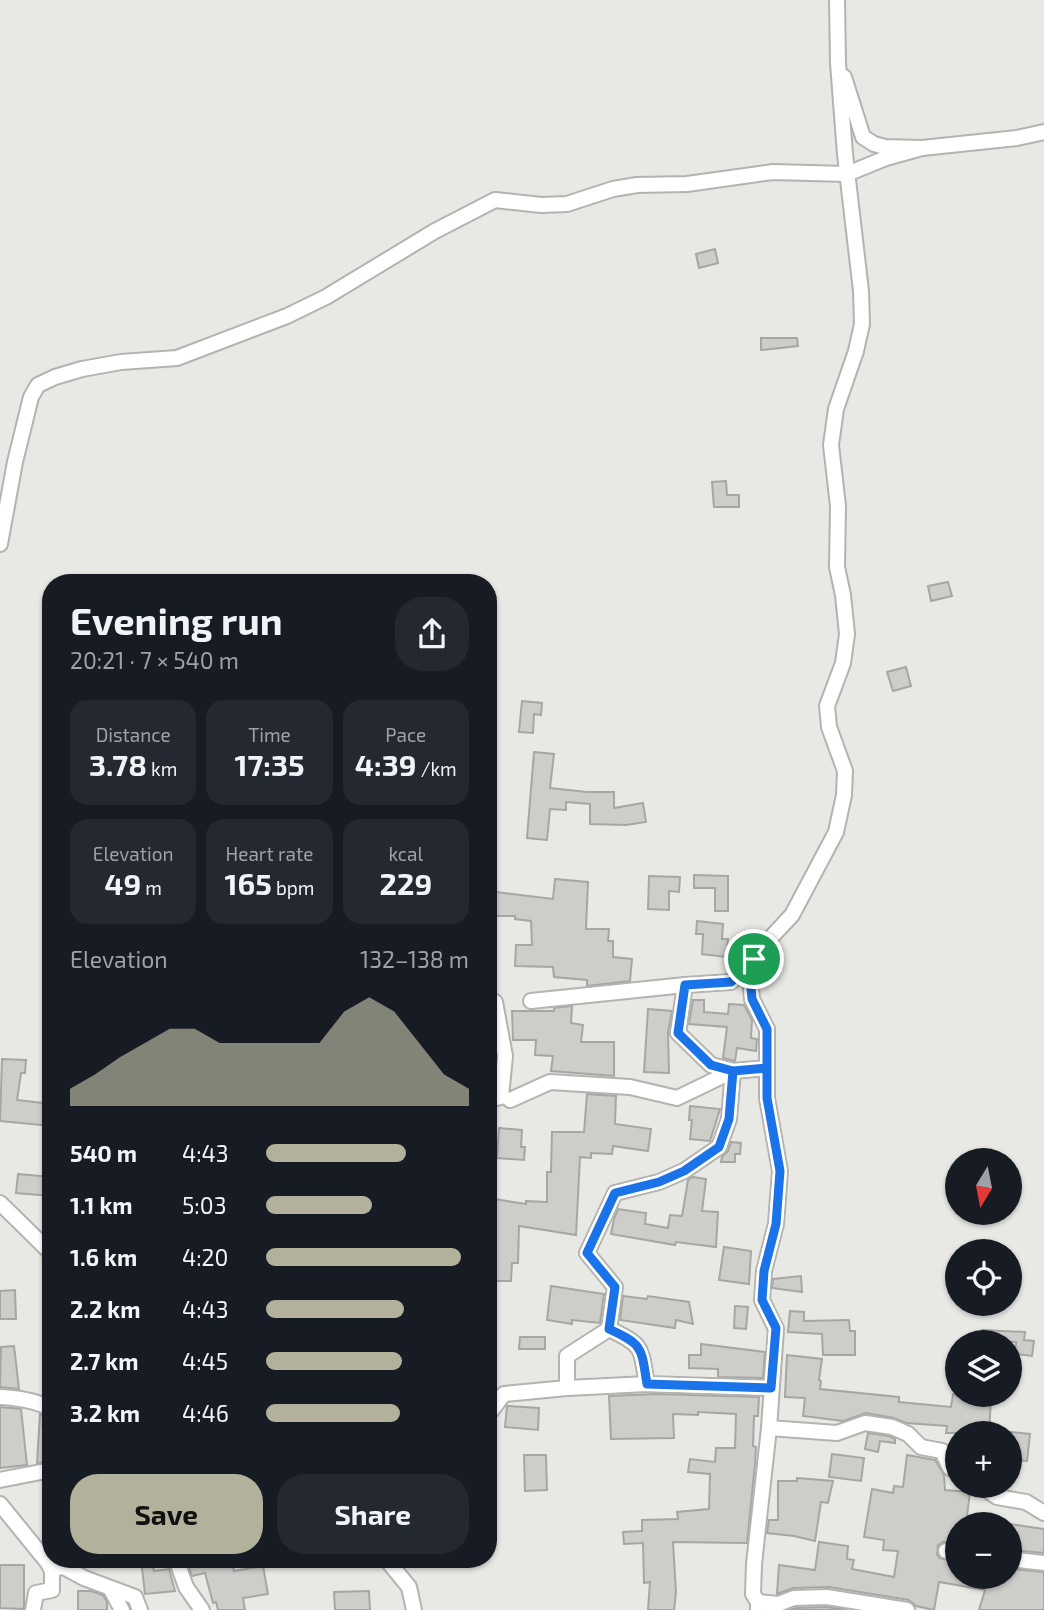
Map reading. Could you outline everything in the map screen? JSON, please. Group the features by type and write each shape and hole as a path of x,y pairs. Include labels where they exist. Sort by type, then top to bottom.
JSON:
{"street":[{"path":"531,1001 731,982 792,915 836,832 844,795 845,771 829,727 827,706 843,663 847,634 837,567 838,506 831,446 836,409 856,351 862,324 838,63 837,0"},
{"path":"838,63 863,138 874,144 922,148 1017,138 1044,132"},
{"path":"0,544 31,397 38,385 55,377 121,362 177,358 287,316 326,297 424,238 495,200 541,205 567,204 613,189 637,185 687,184 773,172 847,174 886,158 922,148"},
{"path":"754,959 750,977 752,999 767,1029 767,1098 780,1171 776,1224 764,1271 762,1300 776,1328 753,1594 758,1606 778,1604 794,1598 827,1597 907,1610"},
{"path":"685,985 678,1033 711,1065 733,1071 767,1068"},
{"path":"497,1013 505,1056 501,1097 497,1098"},
{"path":"510,1100 550,1082 630,1087 677,1098 733,1071"},
{"path":"567,1388 567,1356 609,1329 615,1287 587,1253 615,1193 659,1182 684,1171 719,1147 729,1119 733,1071"},
{"path":"0,1203 42,1244"},
{"path":"609,1329 629,1339 641,1349 647,1384"},
{"path":"497,1403 504,1394 567,1388 647,1384 771,1388"},
{"path":"0,1397 42,1404"},
{"path":"769,1428 837,1433 865,1423 892,1427 908,1434 920,1447 942,1451 945,1457"},
{"path":"0,1480 42,1472"},
{"path":"1003,1498 1026,1502 1044,1513"},
{"path":"0,1504 42,1558"},
{"path":"1022,1560 1044,1563"},
{"path":"33,1610 36,1593 52,1590 50,1568"},
{"path":"52,1571 58,1568"},
{"path":"66,1568 135,1597 140,1610"},
{"path":"179,1568 186,1587 202,1610"},
{"path":"397,1568 410,1587 414,1610"},
{"path":"110,1588 122,1610"}],"building":[{"path":"715,249 718,263 699,268 696,254"},
{"path":"761,338 797,338 798,346 761,350"},
{"path":"726,481 727,495 739,495 739,507 714,507 712,482"},
{"path":"948,582 952,596 931,601 928,586"},
{"path":"906,667 911,686 893,691 887,672"},
{"path":"522,701 542,703 541,715 534,714 533,733 519,732"},
{"path":"534,752 554,754 550,788 614,792 614,808 643,803 646,822 626,825 590,824 590,804 566,802 566,810 550,809 547,840 527,838"},
{"path":"694,875 728,876 728,911 715,911 715,888 694,888"},
{"path":"649,876 680,877 679,892 669,891 669,910 648,909"},
{"path":"555,879 588,882 586,929 609,929 608,941 613,941 613,957 632,959 630,981 587,986 587,980 554,977 553,967 515,966 516,945 532,945 531,921 515,919 515,916 497,916 497,892 553,899"},
{"path":"697,921 723,924 722,939 728,939 726,957 702,954 703,934 696,934"},
{"path":"693,1000 704,1000 704,1012 728,1014 729,1004 744,1005 752,1020 751,1038 757,1039 756,1051 737,1048 735,1061 723,1058 727,1027 689,1024"},
{"path":"572,1006 571,1023 583,1025 581,1042 614,1042 614,1076 551,1071 553,1056 535,1055 536,1040 513,1040 512,1011 554,1011 554,1008"},
{"path":"648,1009 672,1011 668,1032 669,1073 644,1072"},
{"path":"2,1059 26,1060 17,1100 42,1103 42,1125 0,1121"},
{"path":"587,1094 616,1096 615,1124 651,1129 648,1151 613,1146 612,1154 591,1153 591,1158 580,1157 576,1235 519,1226 518,1263 512,1263 511,1281 497,1281 497,1199 526,1204 526,1201 547,1202 547,1172 551,1172 552,1132 584,1132"},
{"path":"690,1106 720,1109 710,1141 690,1139"},
{"path":"499,1128 522,1130 521,1147 525,1147 524,1160 497,1158"},
{"path":"731,1142 741,1143 740,1154 735,1154 735,1162 721,1162 728,1151"},
{"path":"18,1174 42,1176 42,1195 16,1193"},
{"path":"693,1177 706,1179 702,1211 718,1212 716,1247 676,1242 675,1245 611,1234 618,1209 646,1213 645,1224 668,1228 670,1215 682,1216 688,1180"},
{"path":"724,1247 751,1251 749,1284 719,1280"},
{"path":"801,1276 802,1292 772,1288 773,1279"},
{"path":"551,1286 604,1294 600,1323 572,1320 572,1324 547,1320"},
{"path":"15,1290 16,1319 0,1319 0,1291"},
{"path":"623,1296 647,1299 648,1296 689,1302 693,1324 676,1320 675,1328 620,1320"},
{"path":"735,1306 748,1307 746,1329 734,1328"},
{"path":"790,1311 804,1312 804,1321 849,1320 850,1331 855,1331 855,1355 823,1355 822,1334 788,1332"},
{"path":"1022,1332 1025,1332 1024,1340 1034,1341 1032,1356 1022,1355"},
{"path":"520,1337 545,1337 545,1349 519,1349"},
{"path":"701,1344 765,1352 763,1378 718,1377 718,1369 689,1368 689,1355 701,1355"},
{"path":"14,1346 19,1389 0,1387 1,1347"},
{"path":"787,1355 822,1359 820,1389 899,1397 899,1402 945,1407 990,1407 990,1421 945,1421 945,1426 906,1423 866,1413 843,1421 803,1416 805,1398 785,1397"},
{"path":"656,1394 759,1397 758,1416 754,1416 753,1446 756,1447 747,1543 673,1542 676,1592 674,1610 648,1610 650,1582 644,1583 643,1543 624,1544 623,1532 642,1531 642,1520 678,1519 677,1512 709,1509 710,1474 688,1472 690,1459 715,1462 716,1448 735,1448 736,1414 673,1414 674,1438 611,1439 609,1396"},
{"path":"507,1406 539,1408 538,1430 505,1427"},
{"path":"0,1407 21,1409 27,1465 0,1468"},
{"path":"40,1414 42,1462 37,1463"},
{"path":"868,1433 889,1436 895,1439 895,1443 880,1441 878,1452 865,1449"},
{"path":"1022,1433 1030,1434 1027,1461 1022,1461"},
{"path":"832,1454 864,1458 861,1481 829,1477"},
{"path":"524,1455 546,1455 547,1490 525,1491"},
{"path":"907,1455 935,1460 944,1475 945,1498 969,1498 968,1512 945,1512 945,1542 938,1545 937,1554 939,1558 945,1559 945,1583 939,1582 934,1610 916,1606 909,1600 829,1587 793,1588 777,1594 779,1565 815,1570 819,1542 848,1546 847,1559 854,1560 852,1569 894,1577 898,1551 883,1550 884,1540 864,1537 872,1489 893,1493 894,1486 903,1487"},
{"path":"797,1478 833,1481 828,1503 821,1502 815,1541 767,1533 769,1520 778,1520 778,1481 797,1481"},
{"path":"1022,1526 1044,1529 1044,1553 1022,1551"},
{"path":"0,1565 24,1565 24,1609 0,1608"},
{"path":"142,1568 153,1568 154,1571 169,1569 175,1591 145,1594"},
{"path":"189,1568 233,1568 234,1571 263,1568 268,1594 243,1598 245,1610 218,1610 216,1602 213,1603 205,1573 192,1576"},
{"path":"1022,1570 1044,1572 1044,1610 979,1610 985,1590 979,1589 1022,1589"},
{"path":"78,1591 103,1595 107,1610 78,1610"},
{"path":"369,1591 370,1610 335,1610 334,1592"},
{"path":"826,1607 847,1610 789,1610 796,1608"}],"route":[{"path":"754,959 731,982 685,985 678,1033 711,1065 733,1071 767,1068 767,1098 780,1171 776,1224 764,1271 762,1300 776,1328 771,1388 647,1384 641,1349 629,1339 609,1329 615,1287 587,1253 615,1193 659,1182 684,1171 719,1147 729,1119 733,1071 767,1068 767,1029 752,999 750,977 754,959"}]}
